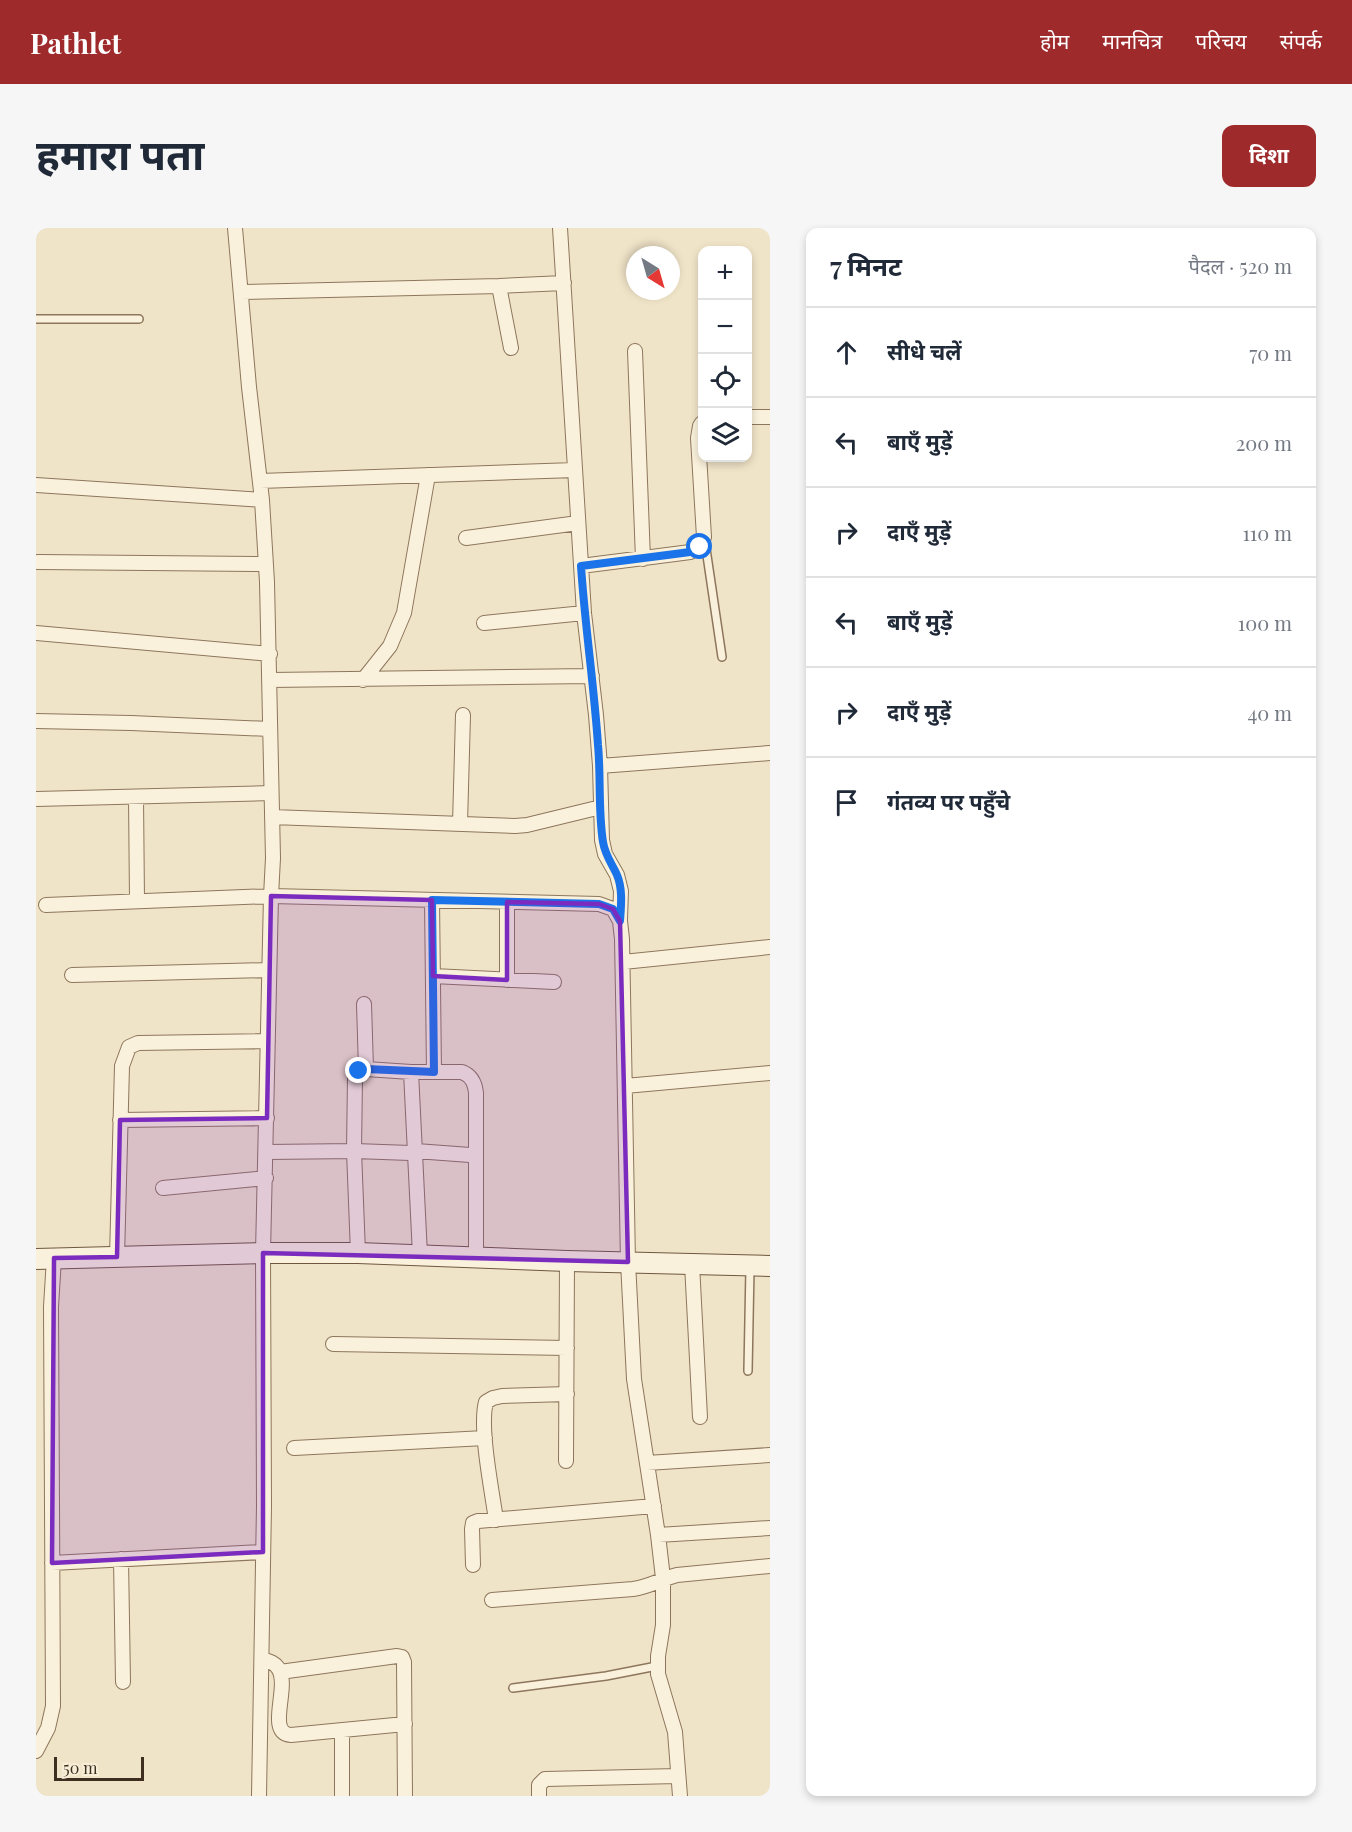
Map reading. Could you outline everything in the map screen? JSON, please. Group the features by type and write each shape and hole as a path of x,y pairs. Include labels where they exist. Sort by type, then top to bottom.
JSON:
{"street":[{"path":"235,228 262,500 270,654 269,729 273,858 263,1253 263,1552 259,1796"},
{"path":"560,228 584,613 600,766 602,840 605,854 617,875 621,891 628,1262 634,1379 663,1578 663,1625 657,1666 675,1732 680,1796"},
{"path":"242,292 564,283"},
{"path":"499,286 511,348"},
{"path":"635,351 643,559"},
{"path":"752,417 770,417"},
{"path":"581,566 690,552 700,547 704,537 699,462"},
{"path":"260,481 575,470"},
{"path":"363,680 390,646 404,613 428,476"},
{"path":"36,485 262,500"},
{"path":"466,538 579,523"},
{"path":"38,562 266,564"},
{"path":"484,623 584,613"},
{"path":"36,633 270,654"},
{"path":"270,680 592,676"},
{"path":"460,824 463,715"},
{"path":"36,722 131,723 269,729"},
{"path":"600,766 770,753"},
{"path":"36,799 271,793"},
{"path":"136,797 138,901"},
{"path":"272,817 527,825 601,807"},
{"path":"46,905 271,896 599,904 613,909 620,921"},
{"path":"432,900 434,1072"},
{"path":"507,902 507,980"},
{"path":"623,962 770,947"},
{"path":"72,975 269,970"},
{"path":"433,976 554,982"},
{"path":"364,1004 366,1069"},
{"path":"117,1257 122,1066 129,1047 138,1043 268,1041"},
{"path":"357,1253 354,1151 355,1077 359,1071 366,1069 462,1072 473,1080 476,1093 477,1258"},
{"path":"411,1072 420,1255"},
{"path":"625,1086 770,1073"},
{"path":"120,1120 267,1118"},
{"path":"267,1152 410,1153 416,1151 476,1154"},
{"path":"163,1188 266,1178"},
{"path":"36,1751 48,1728 53,1706 51,1307 45,1258 357,1253 760,1265"},
{"path":"566,1461 567,1261"},
{"path":"692,1264 700,1417"},
{"path":"333,1344 567,1348"},
{"path":"496,1520 485,1438 486,1402 493,1398 567,1394"},
{"path":"294,1448 485,1438"},
{"path":"647,1463 770,1455"},
{"path":"473,1565 472,1529 473,1523 478,1521 654,1506"},
{"path":"658,1535 770,1528"},
{"path":"52,1563 263,1552"},
{"path":"121,1559 123,1682"},
{"path":"492,1600 640,1588 663,1578 685,1574 770,1566"},
{"path":"280,1672 400,1656 404,1662 405,1796"},
{"path":"262,1659 276,1665 280,1672 283,1685 279,1722 282,1732 291,1735 405,1724"},
{"path":"342,1731 342,1796"},
{"path":"539,1796 539,1785 545,1779 678,1776"}],"lane":[{"path":"36,319 139,319"},
{"path":"704,537 722,657"},
{"path":"748,1371 760,1265"},
{"path":"513,1688 606,1676 657,1666"}],"highlighted area":[{"path":"271,896 432,900 433,976 507,980 507,902 599,904 613,909 620,921 628,1262 263,1253 263,1552 52,1563 54,1258 117,1257 120,1120 267,1118"}],"route":[{"path":"359,1071 366,1069 434,1072 432,900 599,904 613,909 620,921 621,891 617,875 605,854 602,840 600,766 581,566 690,552 700,547"}]}
